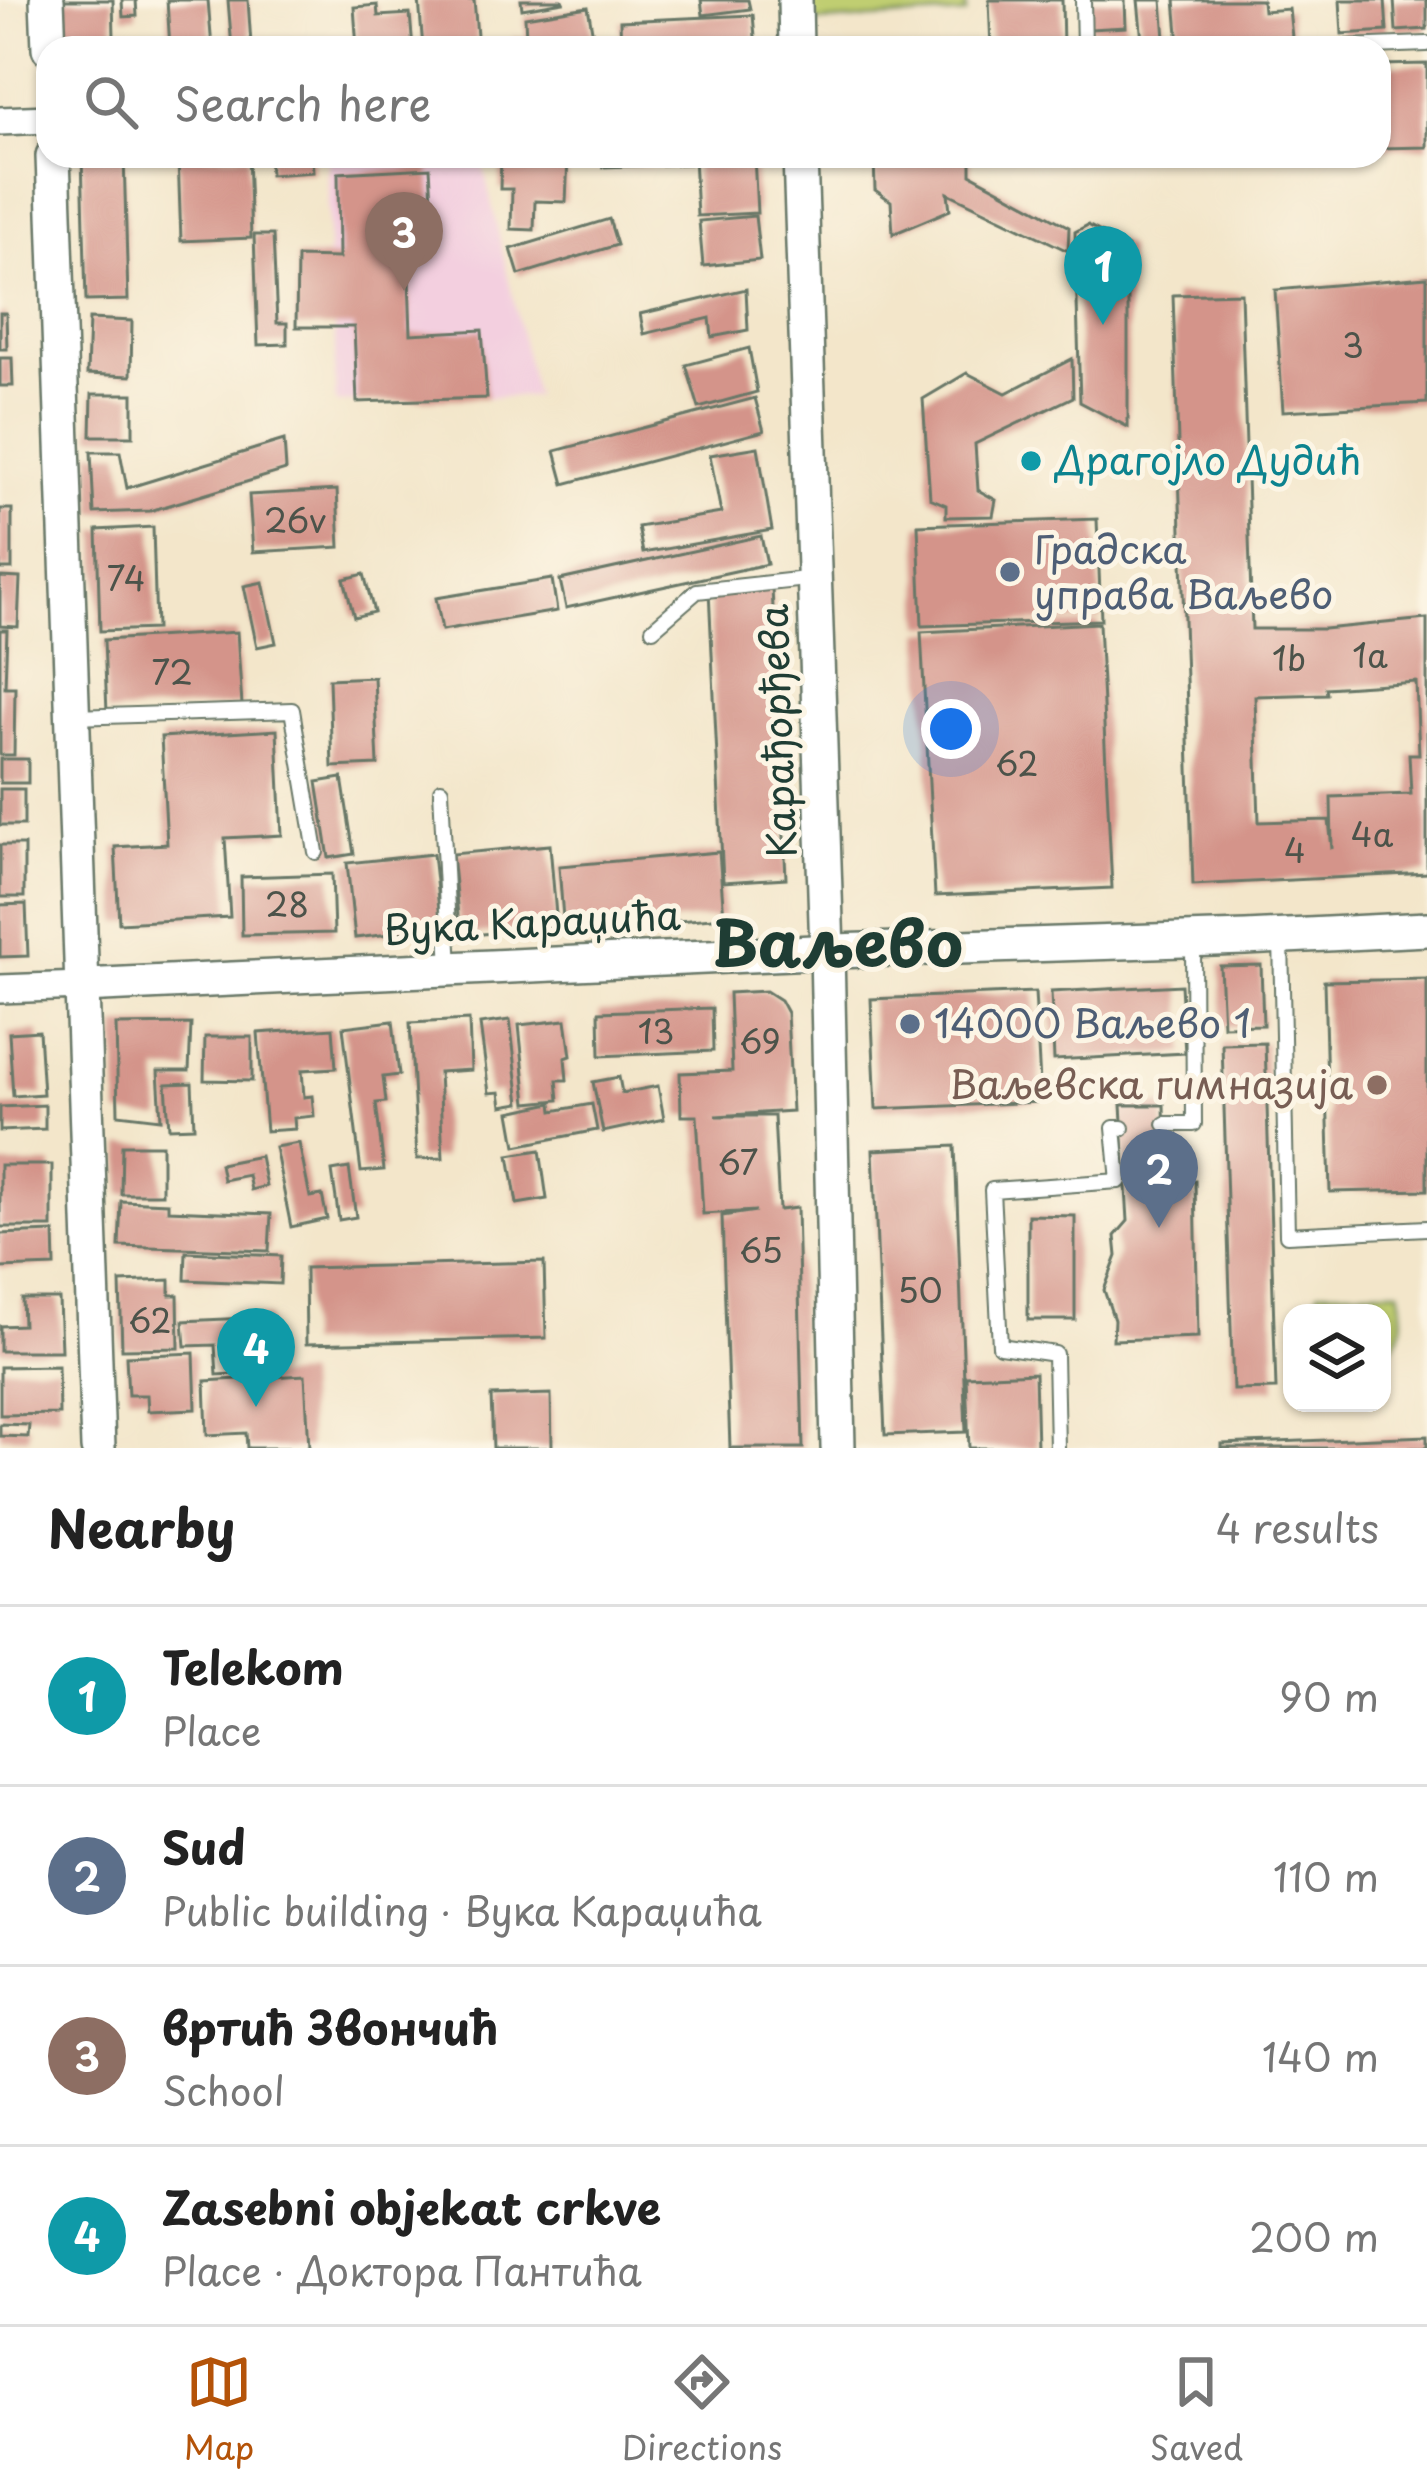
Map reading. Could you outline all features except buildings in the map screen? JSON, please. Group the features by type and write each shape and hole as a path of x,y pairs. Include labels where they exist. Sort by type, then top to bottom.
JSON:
{"street":[{"path":"47,0 48,36"},
{"path":"795,0 796,36"},
{"path":"0,121 36,120"},
{"path":"53,168 98,1448"},
{"name":"Карађорђева","path":"800,168 838,1448"},
{"name":"Вука Караџића","path":"0,989 1427,929"}],"lane":[{"path":"1083,0 1084,36"},
{"path":"1391,45 1427,44"},
{"path":"653,629 697,591 814,578"},
{"path":"73,717 292,710 316,852"},
{"path":"441,790 451,969"},
{"path":"1281,937 1287,1235 1427,1228"},
{"path":"1165,1124 1194,1124 1193,940"},
{"path":"1057,1448 1055,1354 1000,1346 992,1190 1119,1181 1114,1128 1123,1128"}],"shaded area":[{"path":"328,168 484,168 535,396 335,403 335,325 296,327 297,257 328,256"}],"green space":[{"path":"794,0 966,0 966,14 795,23"},
{"path":"1399,1290 1402,1327 1395,1342 1391,1347 1391,1304 1314,1304 1319,1291"}],"place":[{"name":"вртић Звончић","path":"404,291"},
{"name":"Telekom","path":"1103,325"},
{"name":"Драгојло Дудић","path":"1031,461"},
{"name":"Градска управа Ваљево","path":"1010,572"},
{"name":"14000 Ваљево 1","path":"910,1024"},
{"name":"Ваљевска гимназија","path":"1377,1085"},
{"name":"Sud","path":"1159,1228"},
{"name":"Zasebni objekat crkve","path":"256,1407"}],"district":[{"name":"Ваљево","path":"837,945"}]}
